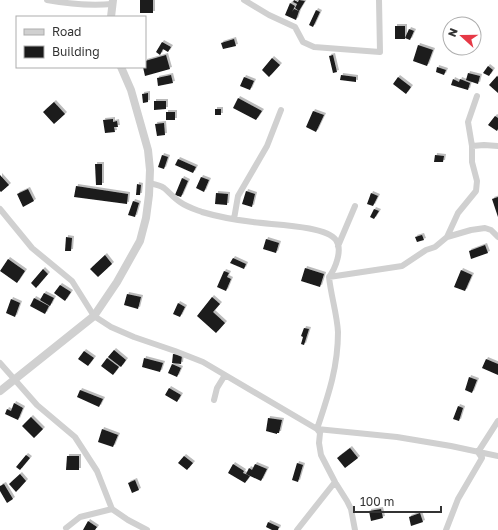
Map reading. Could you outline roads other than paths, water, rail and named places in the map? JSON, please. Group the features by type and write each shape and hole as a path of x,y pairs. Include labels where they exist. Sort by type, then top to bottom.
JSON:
{"street":[{"path":"47,0 99,6 112,2 111,16"},
{"path":"244,0 269,15 294,27 303,42 314,47 380,52 380,0"},
{"path":"0,391 94,316 117,282 140,241 146,218 150,182 148,150 131,90 120,68"},
{"path":"447,237 458,213 476,191 477,181 472,162 472,146 468,122 477,96"},
{"path":"234,219 238,196 267,146 281,110"},
{"path":"472,146 484,144 498,146"},
{"path":"150,182 163,187 179,202 190,208 234,219 300,227 330,235 336,240 338,246 338,256 334,270 329,277 331,296 336,312 338,332 332,385 317,429 320,433 319,443 322,454 335,482 344,494 351,509 355,530"},
{"path":"338,246 355,206"},
{"path":"0,209 32,248 72,281 94,316 111,327 203,362 317,429 397,437 498,456"},
{"path":"329,277 402,266 426,250 435,247 447,237 471,230 485,228 491,230 498,237"},
{"path":"0,363 37,405 75,437 97,471 112,509 128,520 147,530"},
{"path":"214,400 217,388 225,375"},
{"path":"478,452 498,421"},
{"path":"446,530 458,499 482,458 478,452"},
{"path":"297,530 335,482"},
{"path":"66,528 80,517 112,509"}]}
